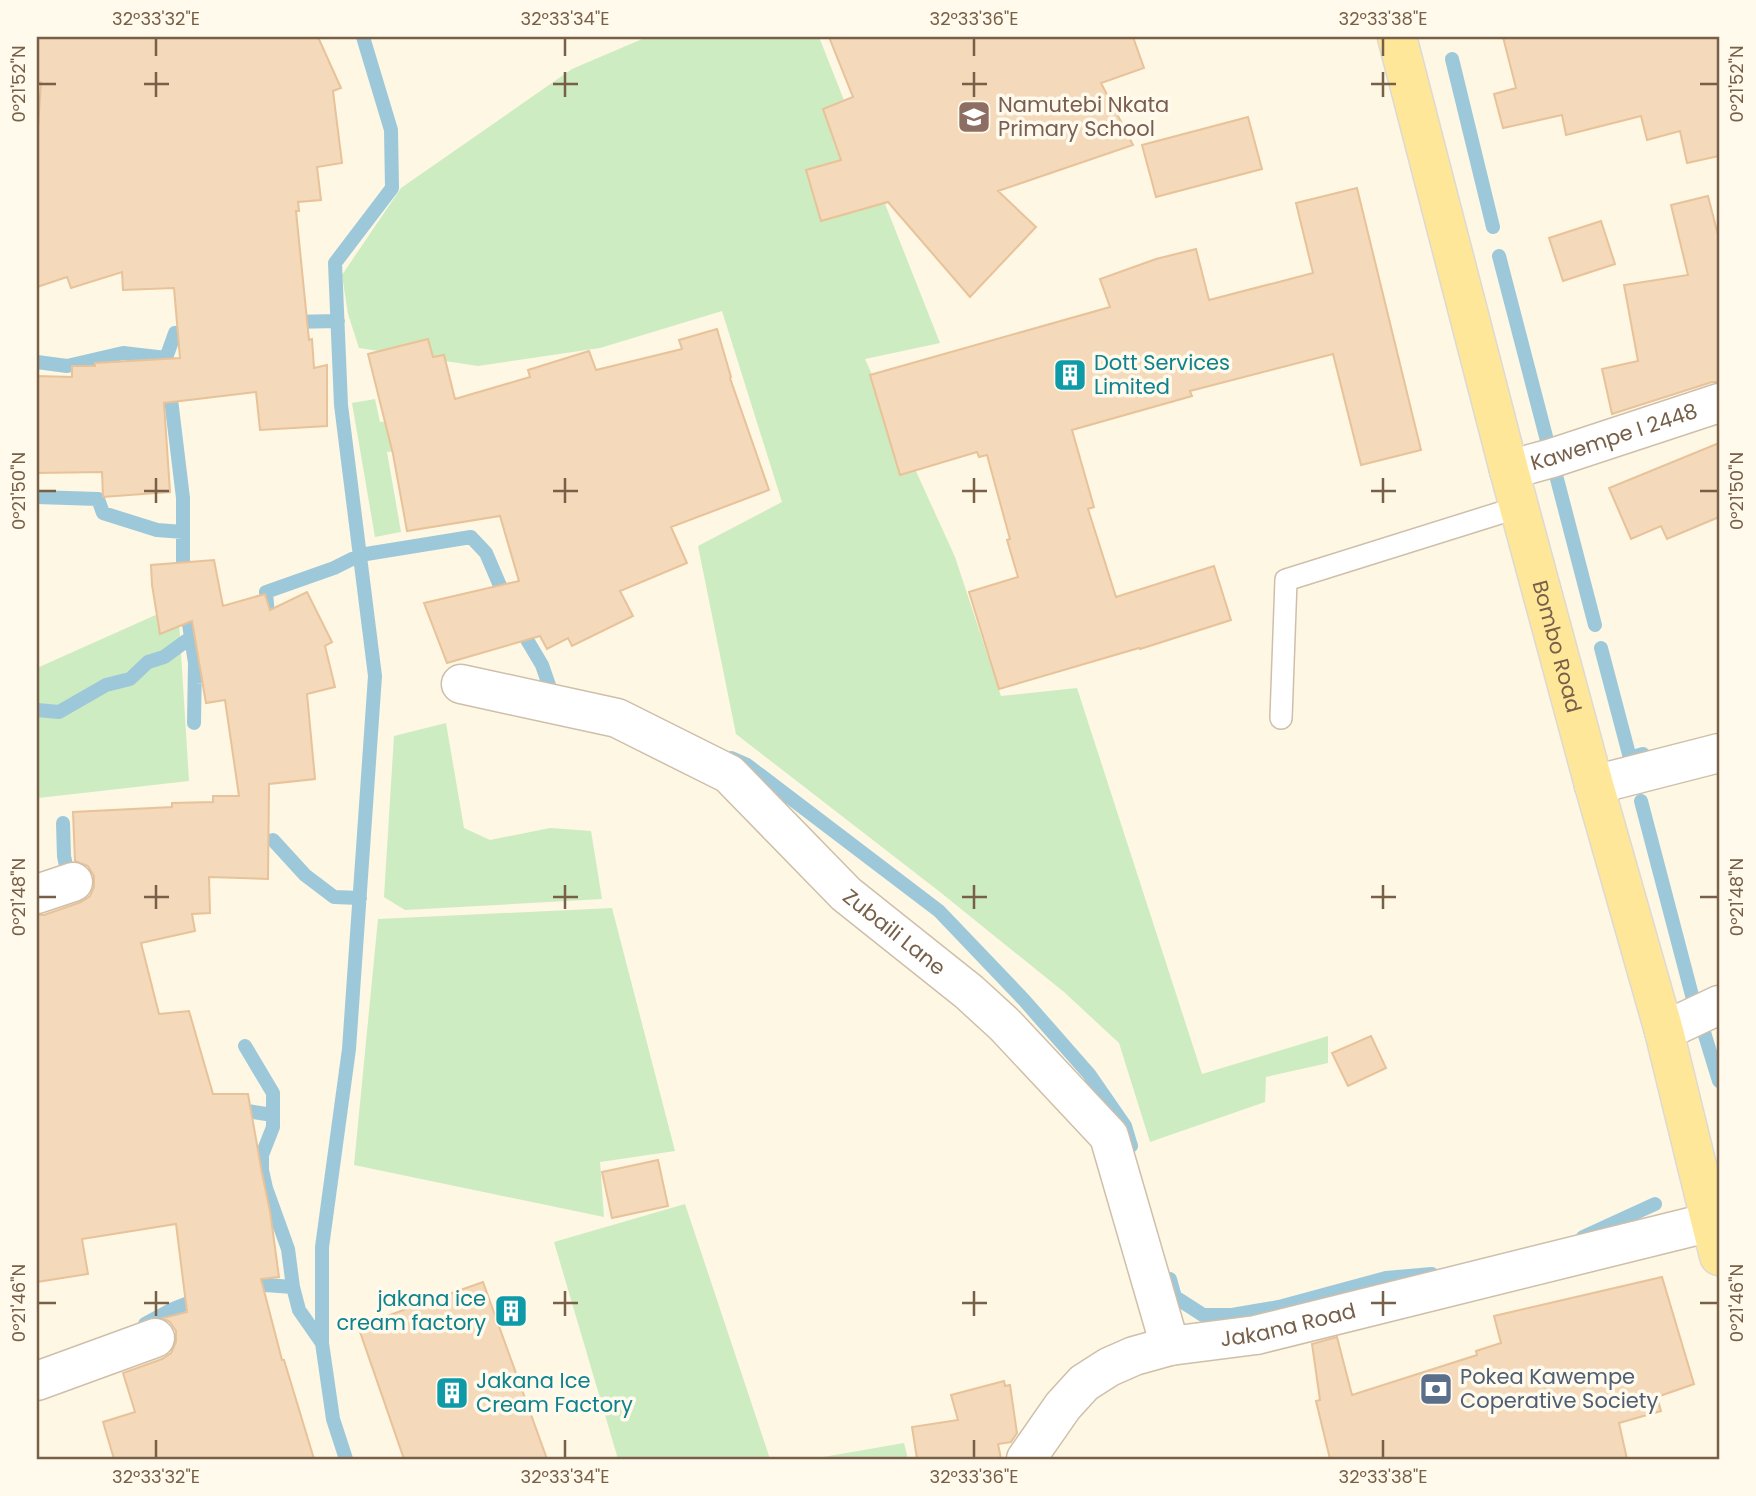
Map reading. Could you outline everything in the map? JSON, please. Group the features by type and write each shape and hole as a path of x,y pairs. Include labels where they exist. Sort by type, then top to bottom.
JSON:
{"main road":[{"name":"Bombo Road","path":"1397,37 1519,508 1664,1031 1715,1239"}],"street":[{"name":"Kawempe I 2448","path":"1509,470 1719,403"},
{"name":"Zubaili Lane","path":"461,684 617,718 729,774 846,894 969,992 1005,1025 1109,1136 1170,1346"},
{"path":"1594,785 1719,753"},
{"path":"37,894 73,882"},
{"path":"1664,1031 1719,1005"},
{"name":"Jakana Road","path":"1029,1458 1063,1406 1084,1383 1109,1367 1134,1356 1170,1346 1256,1335 1715,1239"},
{"path":"37,1381 155,1338"}],"lane":[{"path":"1282,718 1286,580 1519,508"}],"green space":[{"path":"647,37 819,37 940,343 865,359 955,557 1001,696 1077,688 1202,1074 1328,1036 1328,1063 1266,1077 1265,1102 1150,1142 1119,1043 1064,992 736,734 698,546 782,502 722,311 600,348 478,366 359,348 348,314 342,275 401,188 572,69"},
{"path":"375,399 380,422 396,420 402,450 387,452 401,532 375,537 352,403"},
{"path":"178,605 189,781 38,798 37,668"},
{"path":"446,723 464,828 490,840 550,828 591,831 602,899 405,910 384,897 394,736"},
{"path":"612,908 675,1151 600,1162 604,1217 354,1165 378,919"},
{"path":"685,1204 770,1459 618,1459 554,1242"},
{"path":"904,1443 908,1459 812,1459"}],"building":[{"path":"37,37 318,37 341,88 333,91 342,163 317,167 321,200 298,202 299,211 296,211 314,368 327,365 327,426 260,430 256,392 164,403 170,492 103,497 102,472 37,473 37,376 72,377 72,366 95,366 95,363 180,358 174,288 123,290 122,272 71,288 67,277 37,287 37,143 41,82 37,82"},
{"path":"829,37 1133,37 1144,68 1101,83 1133,145 998,191 1036,227 970,297 888,202 821,221 806,170 841,160 823,109 853,97"},
{"path":"1503,37 1719,37 1719,156 1687,163 1680,131 1647,140 1641,116 1566,135 1562,115 1503,128 1494,94 1516,88"},
{"path":"1248,117 1262,169 1156,197 1142,145"},
{"path":"1357,188 1421,450 1361,465 1333,354 1190,391 1192,396 1072,430 1094,507 1088,509 1116,597 1214,566 1231,620 999,689 969,592 1018,577 987,455 979,457 977,452 900,475 870,375 1110,307 1100,279 1156,259 1196,249 1209,300 1313,273 1296,203"},
{"path":"1708,196 1719,239 1719,382 1612,414 1602,369 1638,361 1624,285 1688,275 1671,205"},
{"path":"1601,221 1615,264 1563,281 1549,238"},
{"path":"717,329 730,378 769,490 671,527 687,563 620,591 633,616 572,646 568,638 547,649 540,636 447,663 424,603 519,581 500,516 407,531 393,454 368,354 428,339 433,357 444,355 455,399 530,377 528,370 589,351 596,370 682,349 679,340"},
{"path":"1719,443 1719,517 1667,539 1661,526 1631,539 1609,488"},
{"path":"214,560 223,606 265,594 270,610 307,592 332,642 325,646 335,687 307,694 315,779 269,784 268,879 209,877 210,913 192,914 195,931 141,943 159,1014 189,1011 213,1094 248,1094 270,1211 279,1277 261,1279 282,1360 314,1459 114,1459 103,1422 135,1412 123,1373 171,1353 176,1342 176,1331 170,1322 163,1318 187,1312 176,1224 82,1239 88,1274 37,1282 37,915 81,902 90,896 94,887 94,876 88,866 75,861 73,812 172,807 172,803 213,802 213,796 239,796 225,700 206,703 192,621 160,634 152,585 151,565"},
{"path":"1371,1036 1386,1068 1348,1086 1332,1053"},
{"path":"658,1160 668,1206 612,1218 602,1172"},
{"path":"1662,1277 1694,1384 1657,1397 1661,1411 1619,1423 1627,1459 1330,1459 1316,1401 1320,1400 1312,1344 1337,1337 1352,1395 1477,1355 1476,1351 1501,1343 1494,1316"},
{"name":"Jakana Ice Cream Factory","path":"483,1282 547,1459 404,1459 358,1326"},
{"path":"1004,1381 1005,1386 1010,1385 1017,1433 1011,1442 998,1444 1001,1459 917,1459 912,1427 958,1420 951,1395"}],"waterway":[{"path":"346,1459 333,1419 322,1343 322,1247 349,1049 375,676 341,405 335,263 392,188 391,130 363,37"},
{"path":"1452,59 1493,227"},
{"path":"1499,256 1595,625"},
{"path":"290,322 338,321"},
{"path":"166,358 175,333 197,332"},
{"path":"37,362 67,366 123,353 166,358 183,498 183,582"},
{"path":"37,497 98,499 103,513 157,530 183,532"},
{"path":"268,616 266,592 334,568 360,555 471,537 486,553 507,602"},
{"path":"186,605 195,663 194,723"},
{"path":"517,623 542,665 551,691 559,693"},
{"path":"37,710 59,712 106,685 130,679 148,662 164,657 186,641 193,640"},
{"path":"1601,648 1630,758 1643,754"},
{"path":"195,677 221,675"},
{"path":"731,758 747,765 939,911 1024,1000 1089,1074 1125,1126 1131,1146"},
{"path":"1641,801 1694,1003"},
{"path":"63,823 64,856 69,880"},
{"path":"273,840 305,875 334,897 360,898"},
{"path":"1703,1029 1719,1081"},
{"path":"245,1046 273,1093 273,1127 262,1155 262,1170 288,1249 299,1310 322,1343"},
{"path":"234,1113 247,1111 273,1115"},
{"path":"1583,1237 1655,1204"},
{"path":"1170,1279 1175,1297 1203,1315 1232,1315 1279,1307 1386,1278 1432,1274"},
{"path":"244,1288 265,1285 293,1287"},
{"path":"145,1324 201,1298"}],"place":[{"name":"Namutebi Nkata Primary School","path":"974,117"},
{"name":"Dott Services Limited","path":"1070,375"},
{"name":"jakana ice cream factory","path":"511,1311"},
{"name":"Pokea Kawempe Coperative Society","path":"1436,1389"},
{"name":"Jakana Ice Cream Factory","path":"452,1393"}]}
